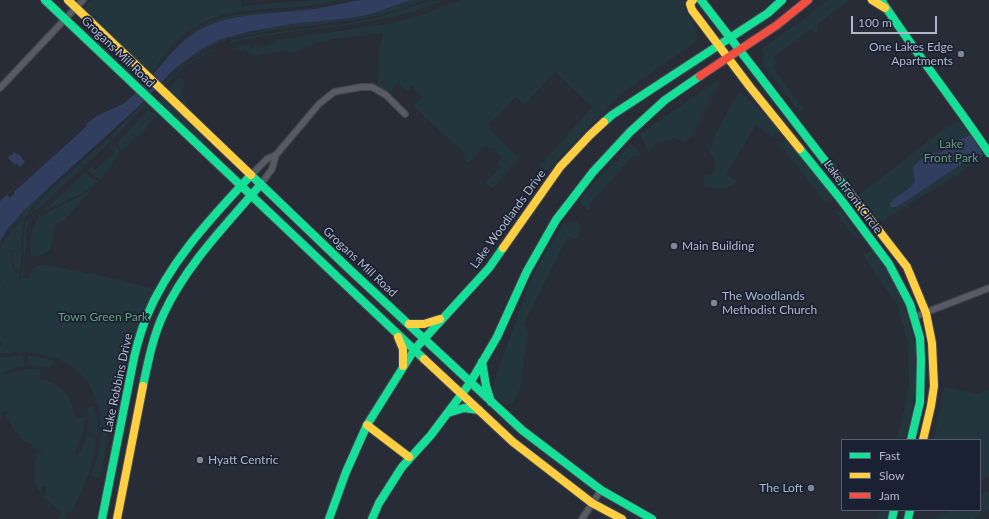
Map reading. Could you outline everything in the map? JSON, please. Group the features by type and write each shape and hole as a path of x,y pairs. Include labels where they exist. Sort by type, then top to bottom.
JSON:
{"main road":[{"name":"Grogans Mill Road","path":"45,0 414,350 518,446 592,503 622,519"},
{"name":"Grogans Mill Road","path":"68,0 347,267 522,430 601,490 652,519"},
{"name":"Lake Front Circle","path":"694,0 690,4 691,8 700,22 750,87 842,201 889,264 900,284 914,317 920,338 922,377 920,402 910,439"},
{"name":"Lake Front Circle","path":"701,0 907,268 926,313 932,342 934,386 923,439"},
{"name":"Lake Woodlands Drive","path":"329,519 346,472 361,437 403,366 424,338 489,268 560,167 590,135 612,115 729,37 768,13 782,0"},
{"path":"372,519 379,503 409,457 431,435 470,383 497,337 527,271 556,220 593,172 630,132 665,100 738,49 777,25 808,0"},
{"path":"872,0 886,8"},
{"path":"881,0 989,152"},
{"path":"700,22 712,14"},
{"name":"Lake Robbins Drive","path":"102,519 134,356 146,317 159,290 183,254 223,205 251,175"},
{"name":"Lake Robbins Drive","path":"117,519 144,377 160,321 176,291 194,263 261,184"},
{"path":"183,254 194,263"},
{"path":"146,317 160,321"},
{"path":"409,324 422,325 434,323 444,317"},
{"path":"395,331 403,349 403,366"},
{"path":"482,362 486,386 492,402"},
{"path":"447,414 464,408 479,410"},
{"path":"367,425 409,457"},
{"path":"361,437 369,434 378,434"}],"street":[{"path":"0,88 82,0"},
{"name":"Lake Robbins Drive","path":"261,184 272,169 276,155 319,104 334,92 360,87 372,87 386,95 405,114"},
{"name":"Lake Robbins Drive","path":"251,175 267,159 276,155"},
{"path":"914,317 989,288"},
{"path":"582,519 601,490"}],"green space":[{"path":"93,0 241,0 242,6 315,0 340,0 302,7 239,12 212,19 198,25 181,37 150,74 83,10 86,5"},
{"path":"360,0 300,11 251,15 214,23 191,36 161,65 185,37 217,19 242,14 324,6"},
{"path":"411,0 424,0 398,10 362,19 267,31 229,39 229,37 287,25 352,18 371,14"},
{"path":"430,0 443,1 402,15 368,22 269,35 230,43 230,41 263,34 331,26 374,18 398,12"},
{"path":"460,0 684,0 684,9 694,24 698,40 621,94 548,170 545,171 540,165 592,107 555,72 524,105 516,97 488,126 519,158 492,189 485,183 501,167 497,163 502,157 492,147 490,149 485,145 469,163 463,159 465,154 413,106 422,96 412,86 407,91 398,83 388,95 378,85 379,52 383,33 325,41 304,48 295,53 287,50 254,56 244,49 240,51 235,48 250,44 251,48 276,44 276,40 387,24 419,16"},
{"path":"828,0 849,0 818,24 818,31 814,33 811,29 773,57 777,63 772,67 805,110 800,113 763,64 764,56 761,49 800,22"},
{"path":"227,38 227,40 198,54 171,74 170,73 196,52"},
{"path":"211,48 212,50 184,67 163,87 161,85 187,63"},
{"path":"117,53 143,78 139,79 138,84 119,65 120,60 116,56"},
{"path":"179,78 182,78 185,81 181,94 188,104 188,110 167,91"},
{"path":"721,78 692,136 683,142 674,137 667,141 657,142 649,152 640,134"},
{"path":"739,91 762,111 780,131 773,138 756,125 726,174 738,182 722,189 705,187 703,176 712,175 716,168 715,159 709,153 717,131"},
{"path":"162,96 217,148 206,139 203,139 202,141 207,147 157,101"},
{"path":"144,103 146,105 113,139 110,136"},
{"path":"148,110 158,116 153,121 152,120 148,125 149,126 123,150 117,143"},
{"name":"Lake Front Park","path":"958,121 967,128 982,159 879,223 859,195 940,132"},
{"path":"108,138 111,141 84,166 81,163"},
{"path":"786,141 789,142 833,197 831,202 825,202 779,144"},
{"path":"115,145 120,152 101,180 88,170 92,166 95,170 114,153 111,149"},
{"path":"632,145 641,153 640,157 634,155 589,205 590,209 587,210 581,204 581,198 613,162 617,162 625,149"},
{"path":"79,164 82,168 37,210 35,209 27,218 41,199"},
{"path":"86,172 98,181 79,195 42,213"},
{"path":"95,185 65,220 56,224 53,231 50,250 42,255 32,256 30,246 31,236 34,225 39,216 40,217 75,198"},
{"path":"48,188 49,189 32,207 25,218 17,221 10,228 0,244 6,230 12,223"},
{"path":"35,211 27,229 24,257 24,229 26,220 28,220"},
{"path":"835,212 842,212 859,237 856,239"},
{"name":"Town Green Park","path":"24,219 21,249 12,250 10,253 12,254 10,259 12,266 19,274 18,279 21,278 25,259 23,278 29,278 33,268 39,265 46,265 98,275 159,290 135,350 131,349 117,413 111,404 108,439 100,478 91,476 99,449 101,424 97,401 88,382 73,367 53,357 29,352 0,354 0,347 3,343 2,341 0,342 0,248 11,231"},
{"path":"577,222 582,226 578,239 568,237 524,324 528,332 520,389 513,403 506,405 493,394 495,379 529,285 540,262 564,223"},
{"path":"21,251 20,273 16,270 11,259 14,254 12,252"},
{"path":"873,251 888,272 904,303 916,349 916,389 906,437 904,439 898,437 909,384 908,344 898,306 863,254"},
{"path":"23,355 25,366 14,368 3,373 5,376 23,370 41,369 39,378 65,392 74,410 76,419 85,417 83,433 74,454 78,455 87,435 96,440 93,459 87,478 75,505 70,513 68,511 65,514 68,517 66,519 61,519 59,517 62,513 44,497 47,487 42,486 41,491 38,490 34,474 37,457 34,455 41,451 40,447 32,448 32,445 20,438 20,433 15,432 9,420 5,417 8,412 4,411 2,416 0,416 0,358"},
{"path":"27,355 54,361 51,368 29,365"},
{"path":"944,387 977,394 989,389 989,476 981,480 981,439 934,439"},
{"path":"94,406 97,422 97,436 88,431 87,408"},
{"path":"989,491 989,509 973,519 934,519 950,511 981,511 981,495"},
{"path":"880,511 889,511 887,519 878,519"}],"water":[{"path":"360,0 411,0 371,14 352,18 292,24 247,32 219,40 201,49 174,69 138,107 24,210 8,228 0,241 0,201 88,123 99,115 127,101 175,50 194,33 205,27 227,19 313,9"},
{"path":"971,135 989,135 989,157 968,158 963,163 897,207 891,207 890,203 915,182 913,167 925,157 933,153 940,153 953,142"},
{"path":"14,152 18,155 19,154 25,162 20,167 16,163 15,165 8,158"}],"pier":[{"path":"86,124 87,126 14,192 15,193 10,198 7,195"},
{"path":"971,135 989,135 989,157 981,158 983,154"}],"traffic: fast":[{"path":"45,0 424,359"},
{"path":"701,0 849,192"},
{"path":"604,122 612,115 768,13 782,0"},
{"path":"881,0 907,39 989,153"},
{"path":"372,519 379,503 402,467 431,435 470,383 497,337 527,271 556,220 593,172 630,132 665,100 700,76"},
{"path":"800,149 842,201 889,264 910,304 920,338 921,359 920,402 911,439"},
{"path":"251,175 347,267 522,430 601,490 652,519"},
{"path":"102,519 133,362 146,318 166,278 179,259 206,224 251,175"},
{"path":"143,386 151,349 164,313 173,295 196,261 261,184"},
{"path":"329,519 346,472 367,425 414,350 489,268 503,248"},
{"path":"482,362 486,386 491,402"},
{"path":"448,413 464,408 479,410"},
{"path":"892,519 894,511"},
{"path":"908,519 910,511"}],"traffic: slow":[{"path":"68,0 251,175"},
{"path":"693,0 690,4 692,10 750,87 800,149"},
{"path":"872,0 885,8"},
{"path":"503,248 560,167 604,122"},
{"path":"849,192 907,267 926,313 932,343 934,386 923,439"},
{"path":"409,324 424,324 440,319"},
{"path":"398,337 403,349 403,366"},
{"path":"424,359 513,442 592,503 622,519"},
{"path":"117,519 143,386"},
{"path":"367,425 409,457"}],"traffic: jam":[{"path":"700,76 777,25 808,0"}],"place":[{"name":"One Lakes Edge Apartments","path":"961,54"},
{"name":"Main Building","path":"674,246"},
{"name":"The Woodlands Methodist Church","path":"714,303"},
{"name":"Hyatt Centric","path":"200,460"},
{"name":"The Loft","path":"811,488"}]}
